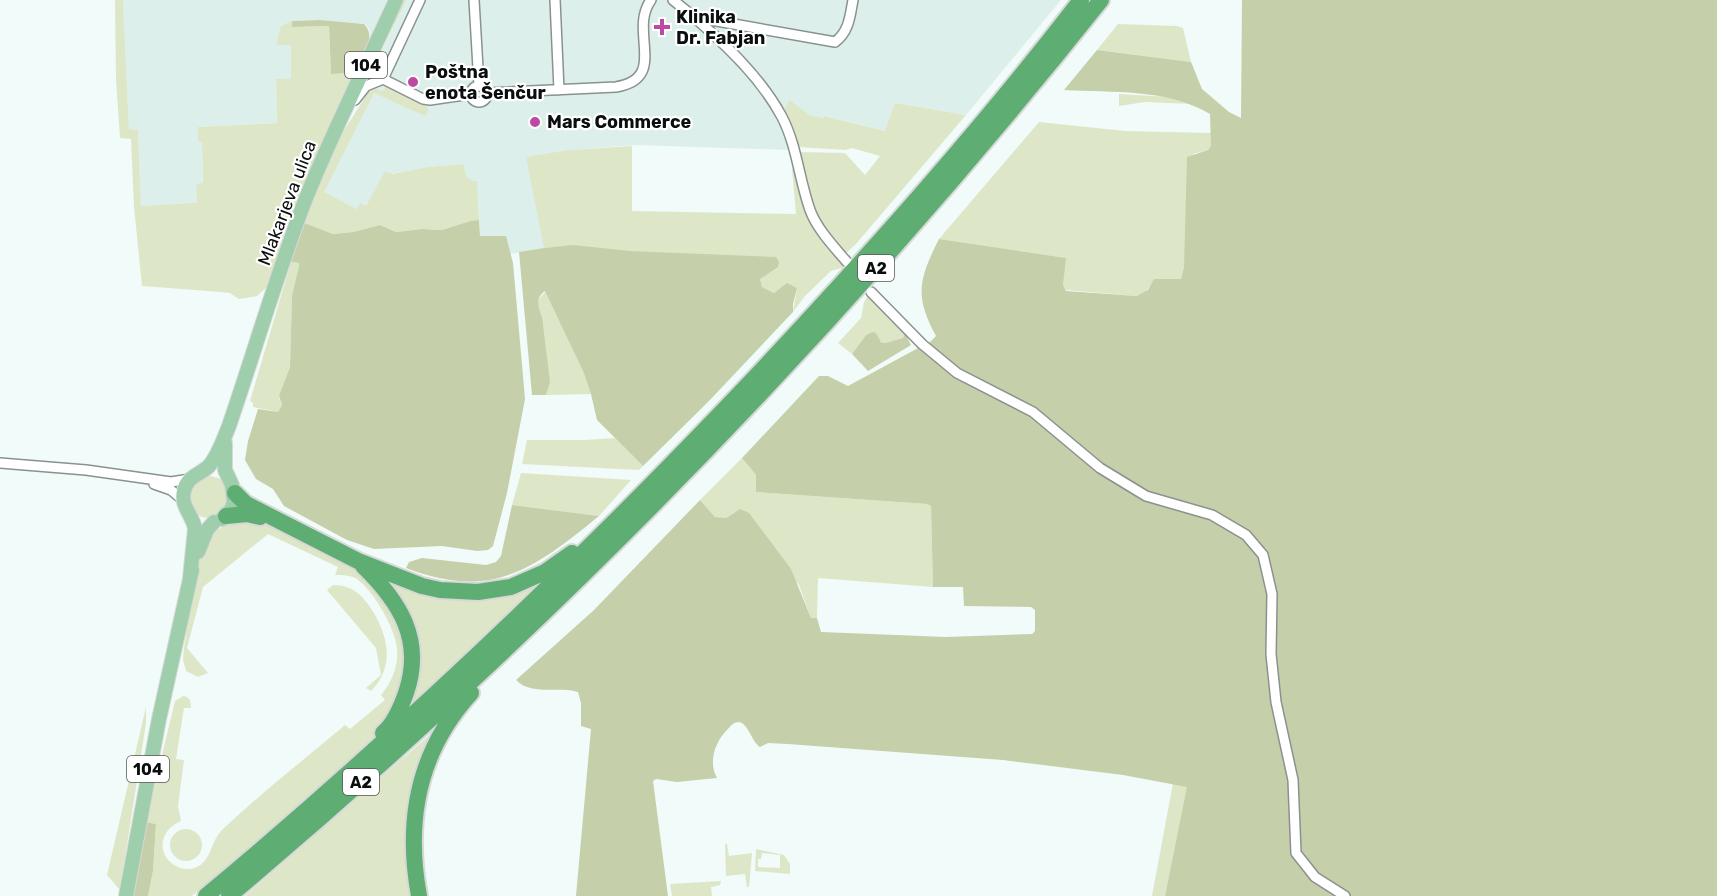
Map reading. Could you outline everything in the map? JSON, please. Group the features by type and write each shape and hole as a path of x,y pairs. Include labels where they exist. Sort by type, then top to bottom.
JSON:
{"highway":[{"name":"A2","path":"206,896 358,765 477,657 674,462 842,284 1030,67 1081,0"},
{"name":"A2","path":"229,896 368,776 489,664 636,522 792,360 921,218 1101,0"},
{"path":"231,486 246,504 278,522 358,561 422,586 440,590 478,592 499,590 545,572 574,551 594,543"},
{"path":"220,519 247,514 278,522"},
{"path":"358,561 379,581 400,610 410,638 412,670 398,711 387,730 368,746 358,765"},
{"path":"419,896 414,854 414,823 418,792 424,771 440,735 454,713 478,685 489,664"}],"main road":[{"name":"Mlakarjeva ulica","path":"228,427 296,224 335,129 396,0"},
{"name":"104","path":"190,479 210,465 228,427"},
{"name":"104","path":"126,896 148,770 190,578 207,530 231,510 231,486 225,470 224,452 228,427"},
{"path":"203,471 212,471 231,486"},
{"path":"183,500 186,485 190,479"},
{"name":"104","path":"183,500 195,529 190,578"},
{"path":"190,514 205,522 220,519"}],"street":[{"path":"335,129 362,90 383,79 420,0"},
{"path":"474,0 479,85"},
{"path":"555,0 559,90"},
{"path":"488,93 616,87 634,82 643,72 645,64 643,14 651,0"},
{"path":"674,0 746,67 773,103 782,118 795,151 810,211 820,228 847,262"},
{"path":"694,17 835,42 843,37 847,28 853,0"},
{"path":"383,79 423,99 471,94"},
{"path":"479,85 485,87 488,93 480,102 474,100 471,94 473,88 479,85"},
{"path":"871,292 922,344 957,373 1034,412 1100,468 1146,496 1212,515 1246,535 1263,555 1272,594 1271,654 1276,702 1293,780 1296,853 1315,876 1345,896"},
{"path":"0,463 86,470 171,482 190,479"},
{"path":"140,479 171,490 183,500"}],"shaded area":[{"path":"123,0 387,0 371,38 365,24 320,20 292,21 276,45 291,44 291,78 276,79 277,123 198,127 199,141 202,141 203,184 196,185 197,204 141,206 138,131 129,129"},
{"path":"407,0 1061,0 966,115 895,103 886,131 824,116 823,118 784,111 795,140 791,150 635,145 569,150 544,248 510,254 506,237 480,236 478,197 467,178 463,164 427,167 391,174 366,206 357,209 323,192 374,92 392,100 428,107 386,87 382,91 374,87 381,70 374,66"}],"green space":[{"path":"115,0 123,0 129,129 138,130 141,206 197,203 196,184 203,183 202,142 198,141 198,127 277,123 276,79 291,78 291,45 276,45 281,26 292,21 293,27 329,26 331,73 354,72 320,150 267,287 257,296 239,299 230,293 142,286 134,207 131,139 120,138 116,79"},
{"path":"401,0 407,0 374,65 381,69 379,76 365,81"},
{"path":"1242,0 1717,0 1717,896 1165,896 1187,787 1123,775 1003,760 788,744 768,743 760,747 745,726 739,722 731,726 716,746 713,765 717,778 677,782 656,779 653,781 668,896 576,896 591,729 581,726 581,703 578,692 529,688 516,680 594,610 700,500 715,517 726,518 740,509 749,513 791,569 811,618 817,618 821,632 946,637 1032,634 1035,631 1035,610 1031,607 964,606 963,587 933,587 931,506 756,492 756,475 742,458 819,376 828,376 848,386 920,347 929,346 936,336 924,310 923,277 939,239 1066,258 1063,285 1066,291 1137,296 1148,290 1154,279 1181,279 1184,267 1187,157 1208,150 1211,146 1210,114 1176,100 1158,96 1064,90 1097,50 1191,62 1202,89 1229,112 1241,118"},
{"path":"320,20 364,24 368,30 367,48 354,72 331,74 329,26 292,27 292,21"},
{"path":"1118,24 1183,28 1191,62 1097,50"},
{"path":"374,87 382,91 386,87 428,107 428,111 425,116 374,93 324,192 357,209 360,203 366,206 385,171 392,174 427,167 464,164 470,180 477,181 479,220 442,230 422,229 396,232 380,225 333,234 302,222 333,148 367,94"},
{"path":"1119,94 1171,97 1193,104 1145,102 1119,106"},
{"path":"789,100 808,115 823,118 824,116 885,131 895,103 966,115 845,254 817,216 799,152 845,153 865,175 880,156 852,148 845,150 797,147 784,111"},
{"path":"1039,122 1125,131 1211,133 1211,146 1208,150 1193,154 1184,267 1181,279 1151,285 1144,294 1137,296 1066,290 1063,285 1065,258 939,239"},
{"path":"632,146 632,211 796,214 792,169 795,169 809,215 845,267 831,271 805,296 793,312 797,288 793,286 774,293 762,287 760,280 679,261 598,248 544,248 526,157 569,150"},
{"path":"479,220 480,236 506,236 513,263 525,399 507,493 493,546 488,550 477,551 442,546 374,549 347,540 284,506 273,489 256,479 245,460 258,409 278,412 282,405 279,396 290,367 292,295 299,266 299,263 291,262 302,222 333,234 380,225 396,232 422,229 442,230"},
{"path":"573,245 630,251 776,257 779,262 778,267 760,279 762,287 774,293 787,283 797,288 793,312 708,402 643,466 597,420 583,371 545,291 538,303 542,317 550,382 546,395 532,395 519,252"},
{"path":"291,262 299,263 299,266 292,295 290,367 279,398 282,405 278,412 253,407 250,401"},
{"path":"546,291 583,371 591,394 546,395 549,382 538,300"},
{"path":"869,294 905,333 903,338 885,343 866,335 852,354 838,343 861,318 864,302"},
{"path":"873,332 881,342 885,343 903,338 905,333 911,345 868,371 852,354 866,335"},
{"path":"615,438 643,466 639,470 522,464 527,440"},
{"path":"742,458 756,475 756,492 931,506 933,587 818,578 817,618 811,618 799,585 736,511 726,518 715,517 700,500"},
{"path":"521,473 631,480 599,516 512,505"},
{"path":"209,476 224,482 230,497 224,512 209,518 194,512 188,497 194,482"},
{"path":"512,505 599,516 554,551 532,564 510,574 488,580 463,581 436,577 406,568 409,562 422,558 486,565 496,562 501,556"},
{"path":"234,519 260,522 317,546 360,571 391,602 410,662 386,725 359,753 192,896 148,896 153,871 156,824 146,822 175,701 183,696 187,697 191,708 184,708 176,759 184,760 178,806 181,821 167,831 163,848 168,860 173,864 192,869 203,863 219,833 253,802 345,725 350,729 385,700 381,695 396,667 397,648 392,631 377,602 364,586 353,577 335,575 338,567 268,534 203,587 187,648 208,673 198,677 186,671 183,660 184,647 198,565 211,534"},
{"path":"381,575 401,582 529,586 533,592 408,707 418,673"},
{"path":"333,585 347,587 358,593 374,613 383,633 387,653 386,663 383,672 378,682 371,691 366,688 381,675 376,648 327,590"},
{"path":"146,707 146,723 120,890 107,875"},
{"path":"440,726 426,757 416,896 245,896"},
{"path":"1173,783 1187,787 1187,792 1165,896 1152,896"},
{"path":"146,822 156,824 153,871 148,896 133,896"},
{"path":"186,829 198,833 202,845 198,857 186,861 174,857 170,845 174,833"},
{"path":"725,844 727,844 729,856 752,853 749,887 747,887 745,874 726,876"},
{"path":"756,849 784,855 790,864 790,874 755,871","holes":["762,853 780,855 780,868 758,867 758,859 761,859"]},
{"path":"721,881 720,885 711,887 712,896 672,896 670,884"}],"place":[{"name":"Klinika Dr. Fabjan","path":"662,27"},
{"name":"Poštna enota Šenčur","path":"413,82"},
{"name":"Mars Commerce","path":"535,122"}]}
